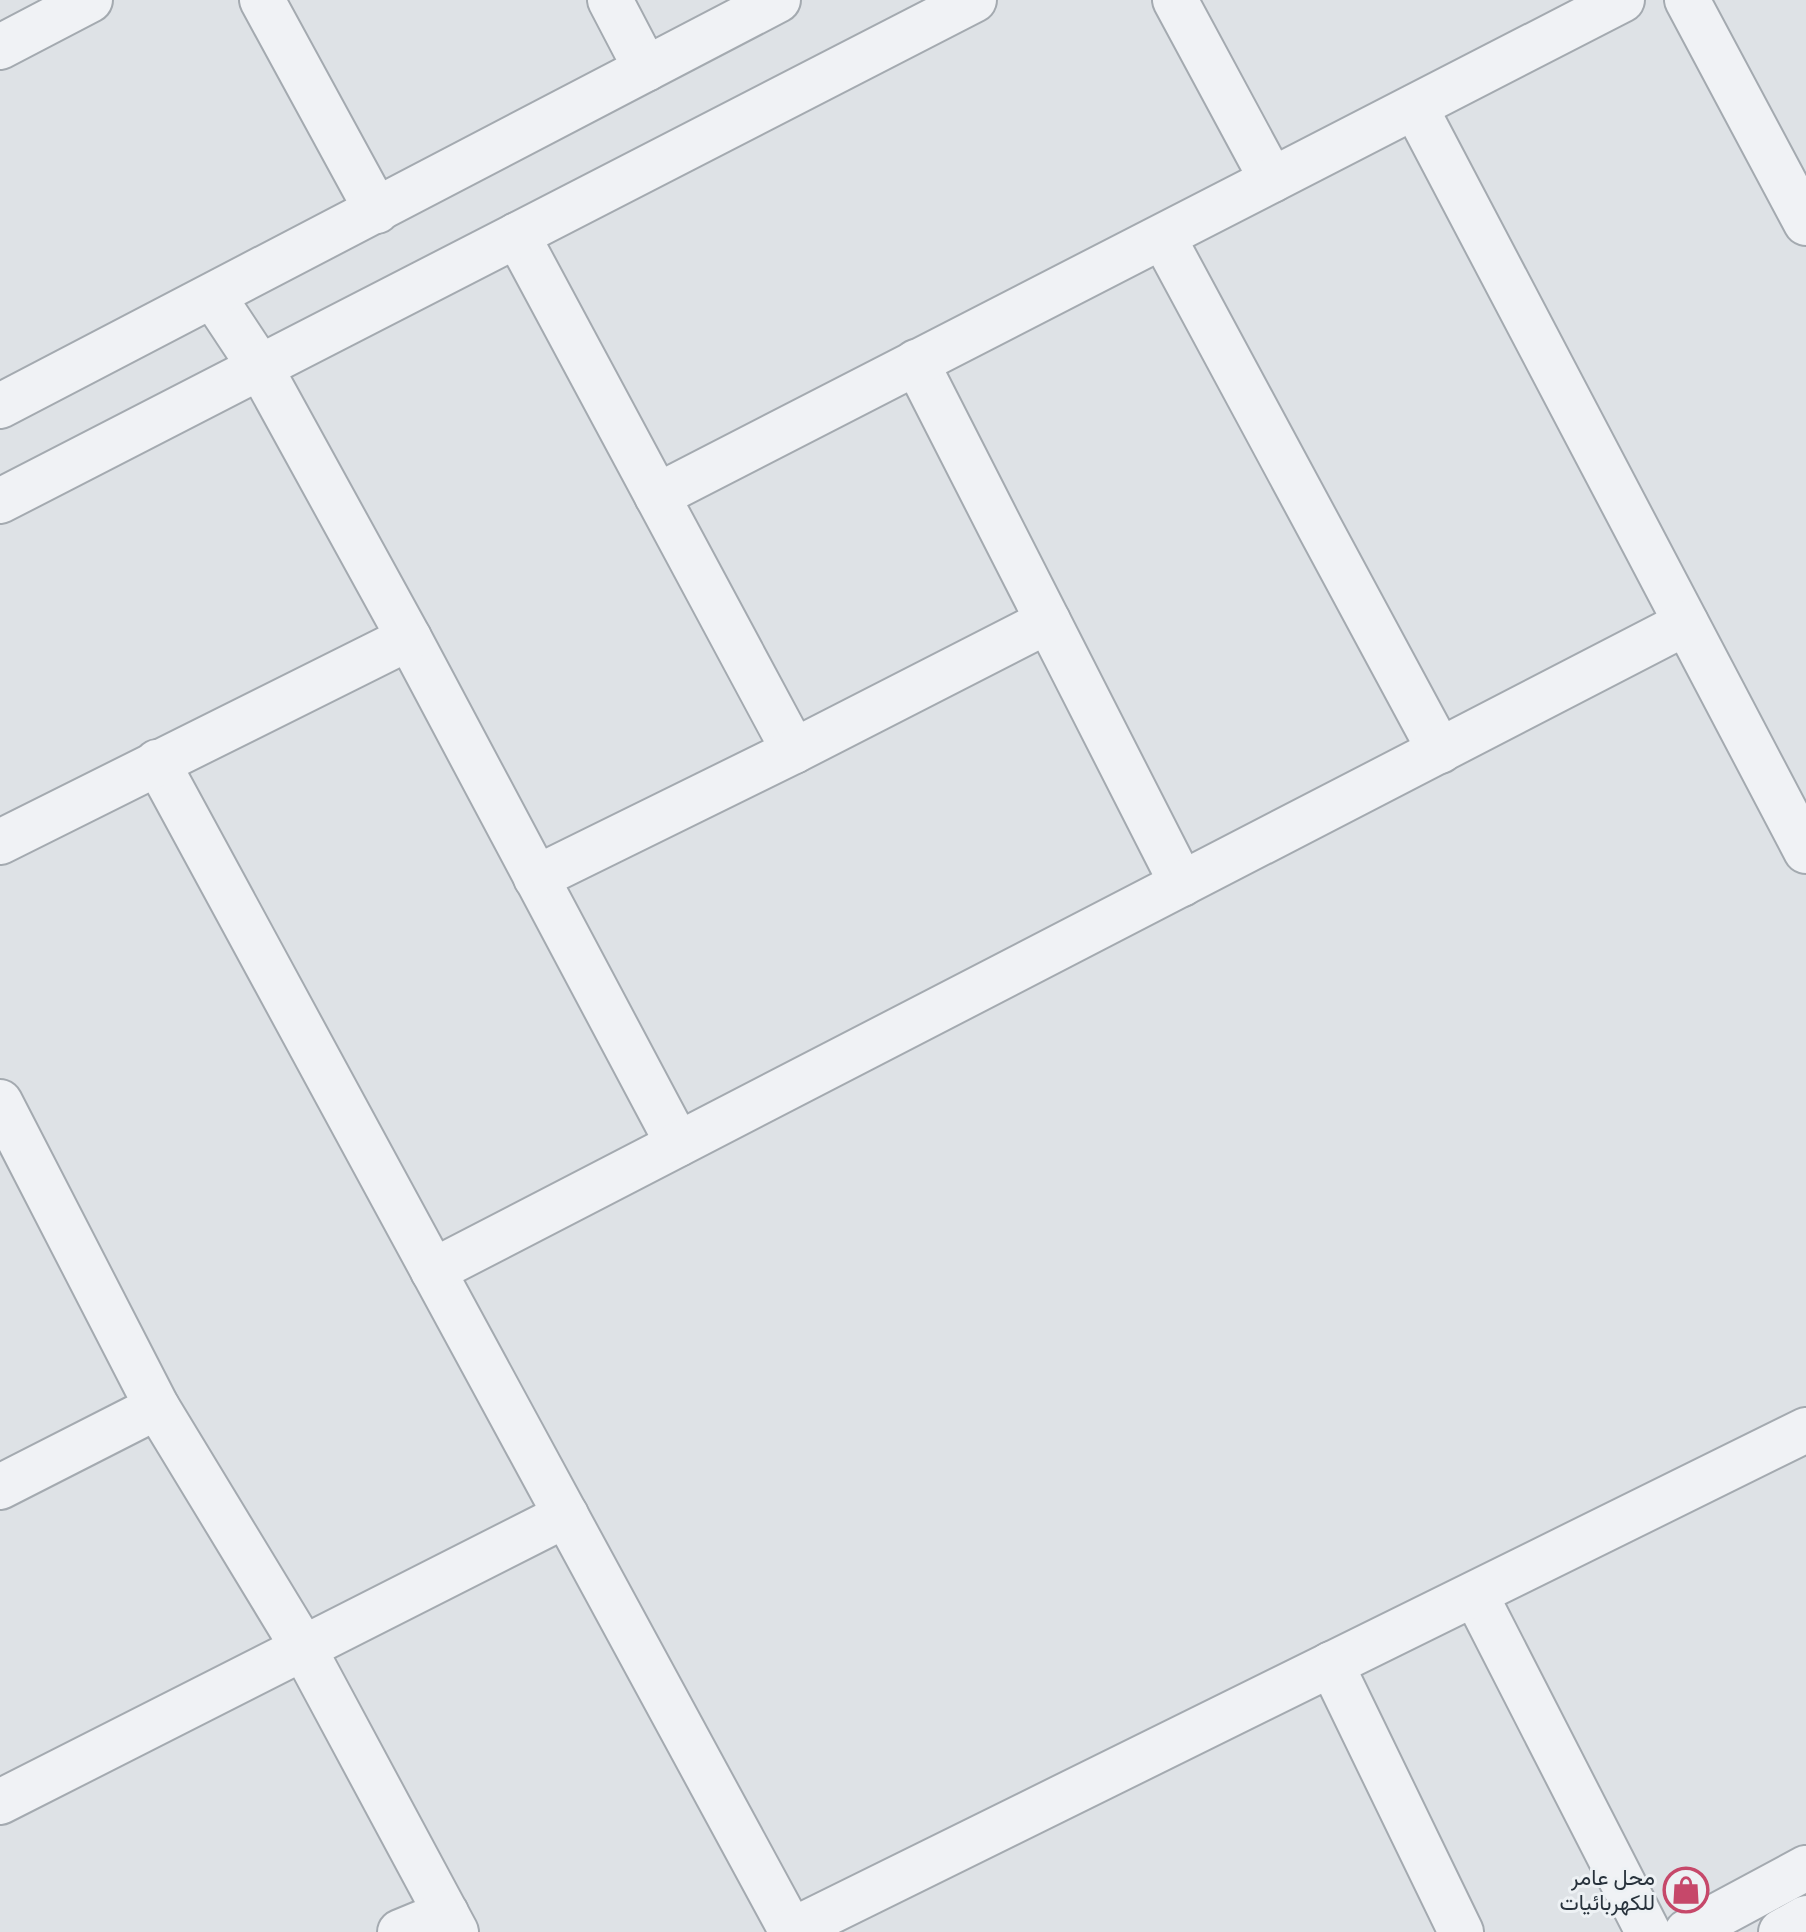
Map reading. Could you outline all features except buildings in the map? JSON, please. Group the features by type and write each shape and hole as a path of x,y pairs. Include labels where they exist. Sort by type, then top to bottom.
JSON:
{"street":[{"path":"0,47 90,0"},
{"path":"262,0 377,211"},
{"path":"610,0 646,69"},
{"path":"0,406 778,0"},
{"path":"0,501 974,0"},
{"path":"1175,0 1272,180"},
{"path":"657,496 1622,0"},
{"path":"1687,0 1806,223"},
{"path":"1415,107 1806,851"},
{"path":"517,235 794,751"},
{"path":"1163,237 1440,751"},
{"path":"213,296 260,367 409,638 678,1144"},
{"path":"916,362 1182,884"},
{"path":"536,878 1048,621"},
{"path":"433,1271 1686,623"},
{"path":"0,842 409,638"},
{"path":"157,762 792,1932 1806,1430"},
{"path":"0,1102 14,1162 157,1407 304,1649 451,1922 400,1932"},
{"path":"0,1487 157,1407"},
{"path":"0,1802 566,1515"},
{"path":"1475,1594 1648,1932"},
{"path":"1331,1664 1461,1932"},
{"path":"1687,1932 1806,1868"},
{"path":"1781,1932 1806,1918"}],"place":[{"name":"محل عامر للكهربائيات","path":"1686,1890"}]}
